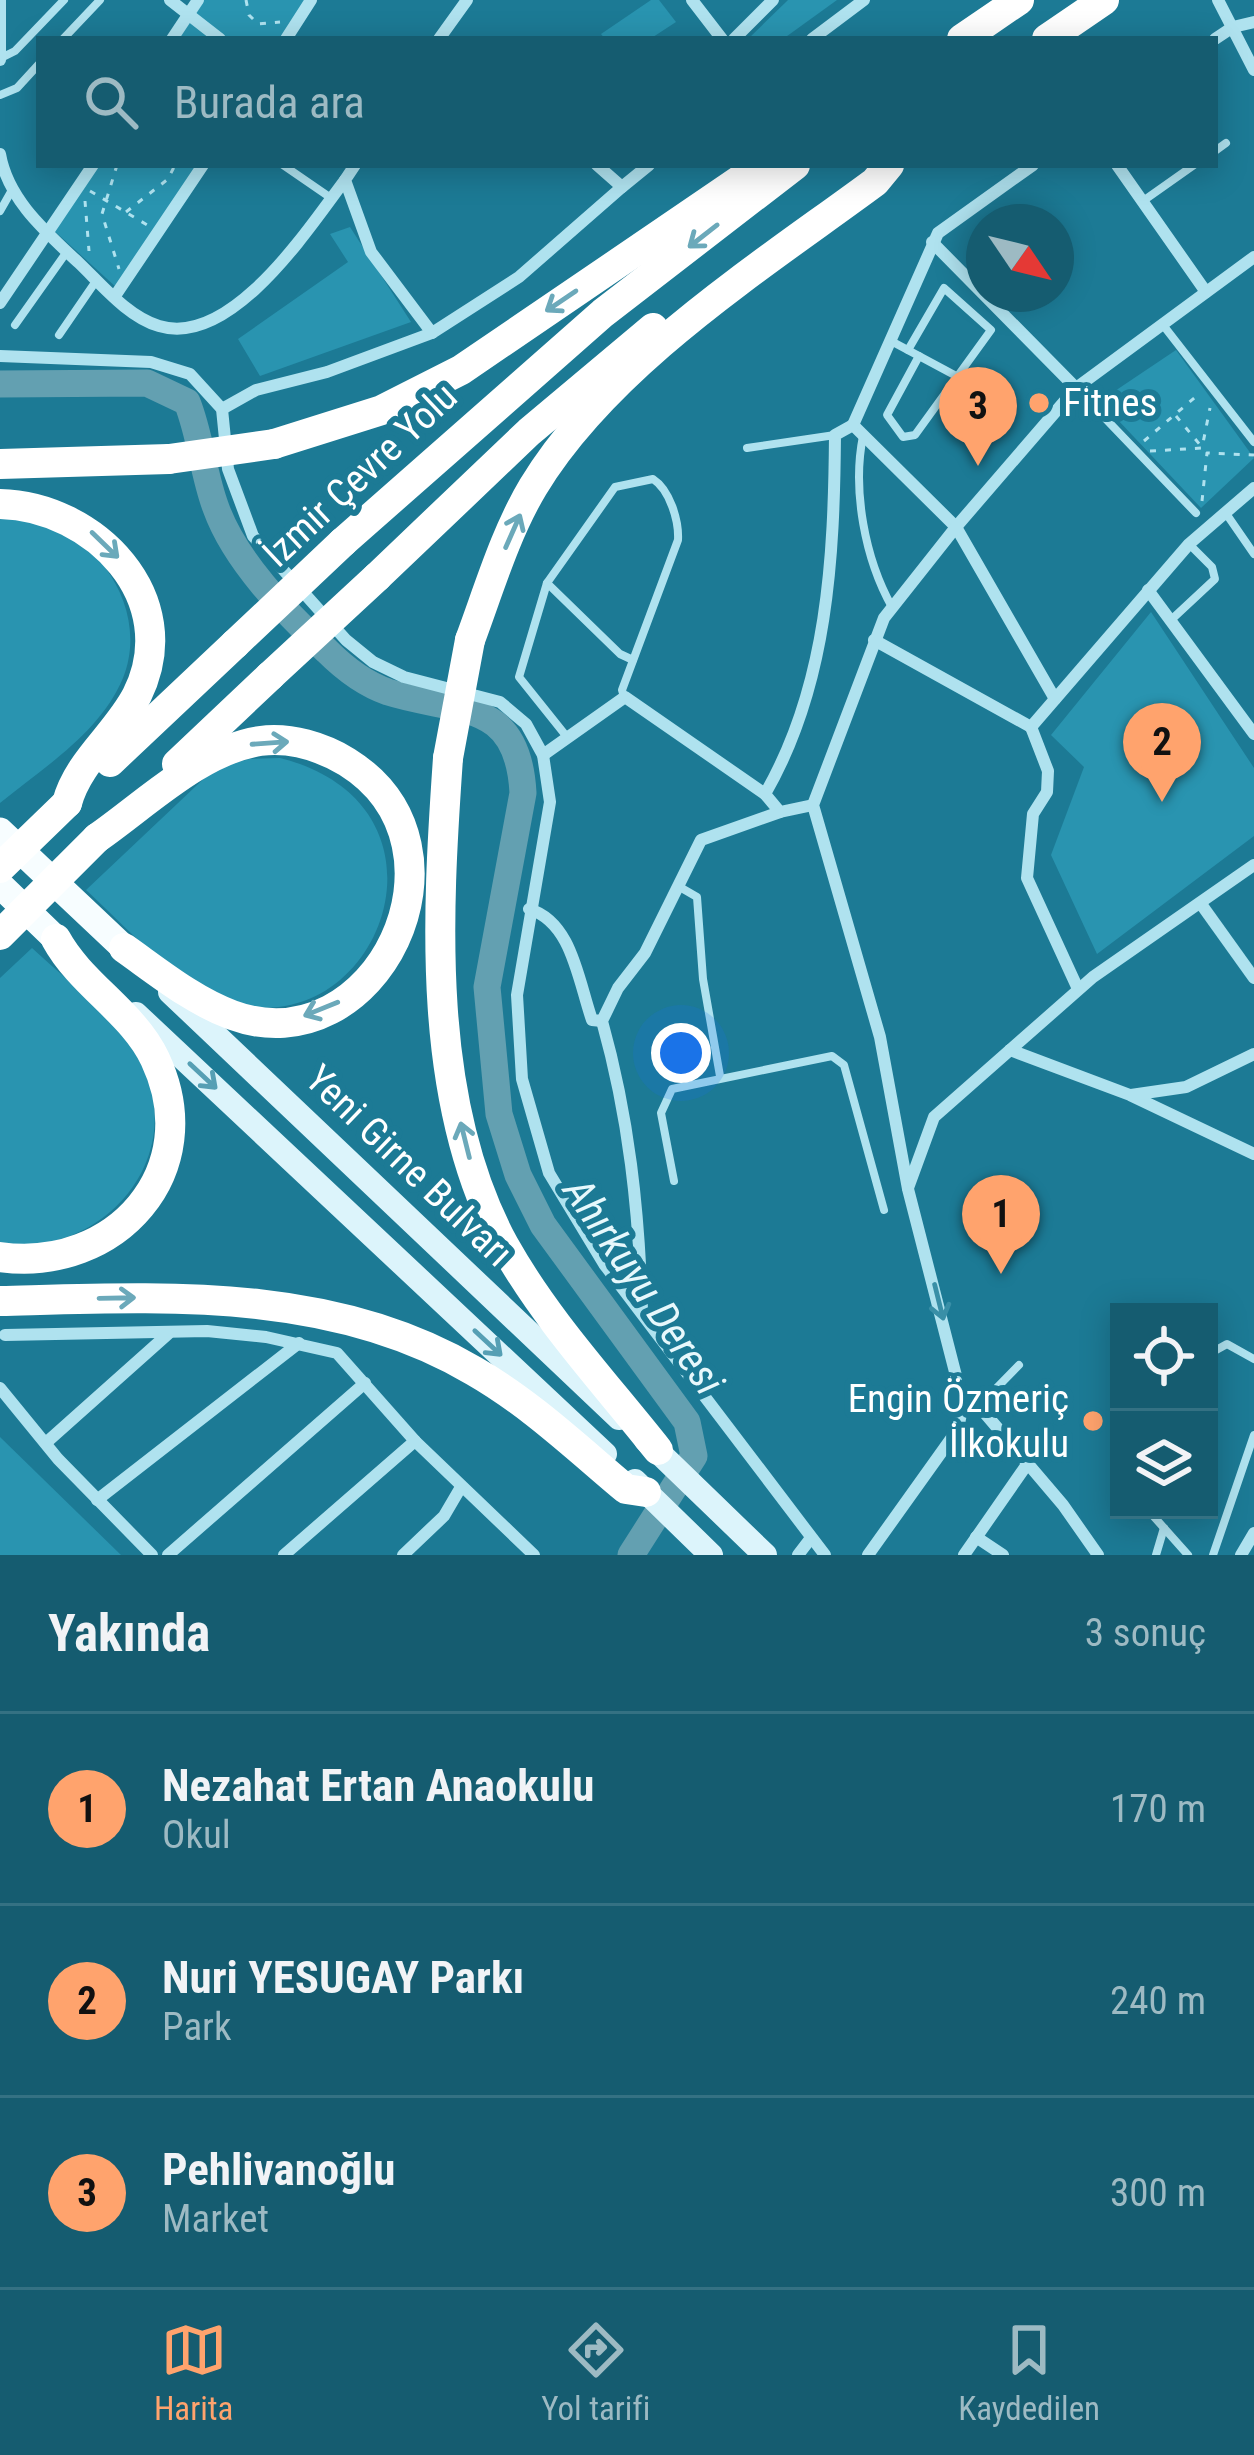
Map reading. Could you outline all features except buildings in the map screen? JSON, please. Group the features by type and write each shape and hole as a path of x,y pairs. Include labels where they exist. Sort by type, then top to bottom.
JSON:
{"highway":[{"path":"966,36 1019,0"},
{"path":"1051,36 1104,0"},
{"path":"0,464 169,459 274,444 382,410 461,370 759,168"},
{"name":"İzmir Çevre Yolu","path":"0,868 343,542 603,313 791,168"},
{"path":"0,935 529,432 670,314 865,168"},
{"path":"665,1457 536,1296 502,1242 467,1151 452,1084 446,1006 443,828 448,758 470,640 533,488 600,402 662,345 886,168"},
{"path":"0,504 55,511 110,546 130,572 148,627 140,689 114,735 73,778 67,803"},
{"path":"98,838 214,755 260,741 286,741 335,754 359,770 400,819 411,856 411,892 399,936 374,974 348,997 312,1015 266,1022 234,1016 190,995 124,948"},
{"path":"0,1257 26,1260 74,1253 125,1223 151,1192 171,1127 154,1057 70,964 56,939"},
{"path":"0,1301 235,1301 344,1318 472,1369 517,1398 626,1489 646,1492"}],"main road":[{"name":"Yeni Girne Bulvarı","path":"0,831 587,1390 736,1522 765,1555"},
{"name":"Yeni Girne Bulvarı","path":"0,885 710,1554"}],"street":[{"path":"0,59 1,0"},
{"path":"170,0 215,36"},
{"path":"174,36 197,0"},
{"path":"288,36 311,0"},
{"path":"445,36 466,0"},
{"path":"692,0 720,36"},
{"path":"737,36 773,0"},
{"path":"816,36 864,0"},
{"path":"1218,0 1254,70"},
{"path":"1218,37 1254,22"},
{"path":"0,154 7,194 48,233 71,245 115,296 163,328 218,317 258,284 353,168"},
{"path":"0,303 91,168"},
{"path":"115,296 201,168"},
{"path":"600,168 622,187"},
{"path":"222,410 256,390 327,372 433,333 519,277 645,168"},
{"path":"858,430 932,242 1029,168"},
{"path":"1120,168 1206,292"},
{"path":"345,180 370,252 433,333"},
{"path":"932,242 1076,388"},
{"path":"868,1555 969,1409 908,1189 880,1037 813,805 874,640 892,607 956,527 1076,388 1254,257"},
{"path":"0,356 175,366 203,383 222,410 237,503 275,564 373,662 404,677 500,702 526,724 543,755 550,802 517,995 522,1079 549,1173 604,1264 825,1555"},
{"path":"765,794 796,733 826,616 835,528 835,435 858,430"},
{"path":"858,430 956,527 1054,699"},
{"path":"1030,727 1189,544 1254,488"},
{"path":"1148,590 1254,734"},
{"path":"874,640 1030,727 1048,771 1048,792 1033,814 1027,878 1078,989"},
{"path":"543,755 625,697 765,794 780,812"},
{"path":"642,1311 640,1230 624,1100 602,1021 618,988 645,953 701,840 813,805"},
{"path":"908,1189 934,1117 1078,989 1254,865"},
{"path":"1201,904 1254,978"},
{"path":"529,909 548,915 560,927 592,1020 602,1021"},
{"path":"1010,1050 1030,1062 1130,1095 1254,1154"},
{"path":"1130,1095 1186,1087 1254,1054"},
{"path":"5,1336 207,1331 337,1353 415,1441 531,1554"},
{"path":"48,1441 168,1334"},
{"path":"97,1500 299,1343"},
{"path":"168,1555 365,1382"},
{"path":"0,1388 97,1500 152,1555"},
{"path":"969,1409 982,1411 1028,1463 1098,1555"},
{"path":"284,1555 415,1441"},
{"path":"964,1555 1028,1463"},
{"path":"403,1555 419,1542 461,1487"},
{"path":"1241,1555 1254,1533"},
{"path":"976,1537 1003,1555"},
{"path":"798,1555 811,1538"},
{"path":"419,1542 429,1555"}],"lane":[{"path":"0,59 15,52 64,0"},
{"path":"66,36 100,0"},
{"path":"0,95 17,88 36,67"},
{"path":"1218,149 1226,143"},
{"path":"287,168 331,198"},
{"path":"1143,201 1190,168"},
{"path":"0,211 7,194"},
{"path":"15,326 71,245"},
{"path":"59,335 97,280"},
{"path":"908,350 939,290 951,289 991,330 915,435 903,437 887,415 919,356"},
{"path":"1162,323 1254,442"},
{"path":"890,340 960,378"},
{"path":"1076,388 1196,513"},
{"path":"858,430 858,487 879,584 892,607"},
{"path":"747,448 835,435"},
{"path":"567,737 519,677 547,583 615,487 649,479 660,483 678,525 678,540 622,690 625,697"},
{"path":"1225,512 1254,554"},
{"path":"1171,620 1216,579 1212,567 1189,544"},
{"path":"547,583 620,655 633,660"},
{"path":"676,886 697,897 703,979 720,1076"},
{"path":"674,1181 662,1102 677,1087 826,1055 841,1060 884,1210"},
{"path":"1218,1350 1227,1345 1254,1359"},
{"path":"969,1409 1019,1365"},
{"path":"1213,1555 1254,1435"},
{"path":"1156,1519 1188,1555"},
{"path":"1156,1555 1164,1528"}],"path":[{"path":"246,0 249,15 265,26 273,25"},
{"path":"265,26 265,36"},
{"path":"116,168 104,200 105,232 123,276"},
{"path":"126,212 168,178 173,168"},
{"path":"84,187 158,232"},
{"path":"72,206 84,187"},
{"path":"71,245 89,253 84,187"},
{"path":"1138,450 1213,386"},
{"path":"1202,448 1213,386"},
{"path":"1174,415 1207,453 1254,455"},
{"path":"1138,450 1202,448"},
{"path":"1196,513 1201,508 1207,453"}],"shaded area":[{"path":"198,0 309,0 285,36 175,36"},
{"path":"651,0 659,0 676,22 655,36 601,34"},
{"path":"788,0 837,0 787,36 751,36"},
{"path":"87,168 197,168 117,288 49,226"},
{"path":"350,227 411,322 260,376 238,339 348,262 330,234"},
{"path":"1176,350 1254,458 1201,508 1100,401"},
{"path":"0,514 41,515 85,545 115,583 130,629 123,678 100,716 69,748 0,803"},
{"path":"1151,612 1254,768 1254,836 1097,954 1051,855 1084,767 1051,735"},
{"path":"280,758 339,785 374,824 387,871 381,919 358,961 322,993 275,1007 220,999 185,980 86,890 214,769 249,759"},
{"path":"32,948 105,1014 130,1045 153,1097 154,1133 145,1166 127,1195 102,1218 72,1235 37,1244 0,1243 0,978"},
{"path":"0,1437 121,1555 0,1555"}],"waterway":[{"name":"Ahırkuyu Deresi","path":"0,384 147,383 187,402 225,528 249,567 295,620 371,685 480,715 509,740 519,762 523,793 487,987 499,1114 518,1175 543,1225 687,1422 694,1456 631,1555"}],"place":[{"name":"Fitnes","path":"1039,403"},
{"name":"Pehlivanoğlu","path":"978,466"},
{"name":"Nuri YESUGAY Parkı","path":"1162,802"},
{"name":"Nezahat Ertan Anaokulu","path":"1001,1274"},
{"name":"Engin Özmeriç İlkokulu","path":"1093,1421"}]}
